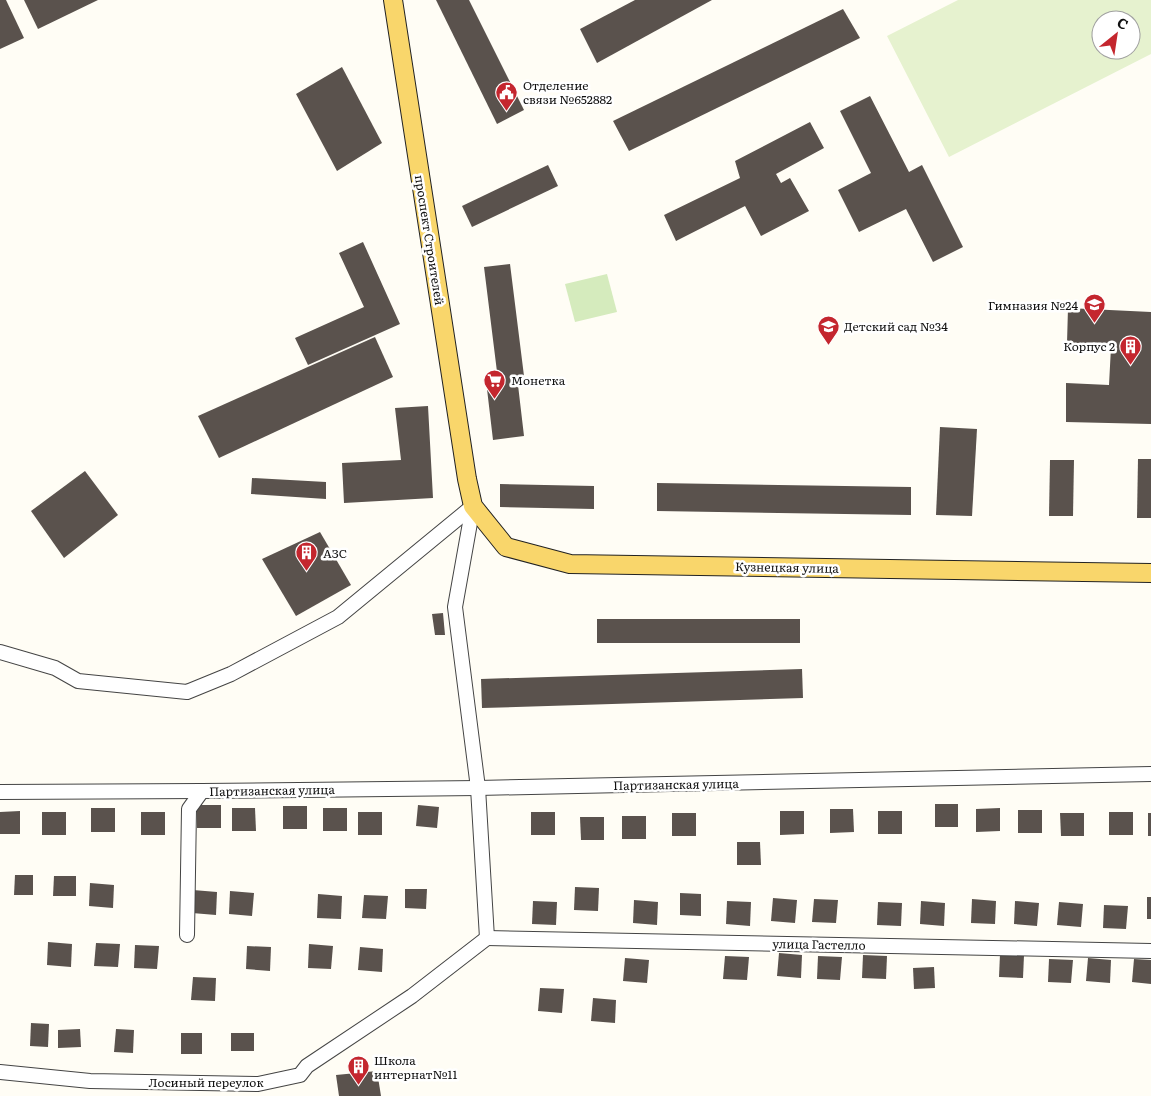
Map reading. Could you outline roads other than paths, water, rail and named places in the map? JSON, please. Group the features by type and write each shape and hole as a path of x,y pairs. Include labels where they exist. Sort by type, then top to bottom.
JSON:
{"main road":[{"name":"проспект Строителей","path":"393,0 467,479"},
{"name":"Кузнецкая улица","path":"467,479 473,506 506,547 570,564 1151,573"}],"street":[{"path":"0,652 55,668 78,681 187,692 230,674 338,617 473,506"},
{"path":"473,506 455,607 478,788 487,938"},
{"name":"Партизанская улица","path":"0,792 478,788 1151,774"},
{"name":"Партизанская улица","path":"187,935 188,809 202,791"},
{"name":"улица Гастелло","path":"487,938 1151,951"},
{"name":"Лосиный переулок","path":"0,1072 90,1081 258,1084 300,1075 307,1066 412,996 487,938"}],"place":[{"name":"Отделение связи №652882","path":"507,111"},
{"name":"Гимназия №24","path":"1094,324"},
{"name":"Детский сад №34","path":"828,345"},
{"name":"Корпус 2","path":"1131,365"},
{"name":"Монетка","path":"495,399"},
{"name":"АЗС","path":"307,572"},
{"name":"Школа интернат№11","path":"358,1086"}]}
